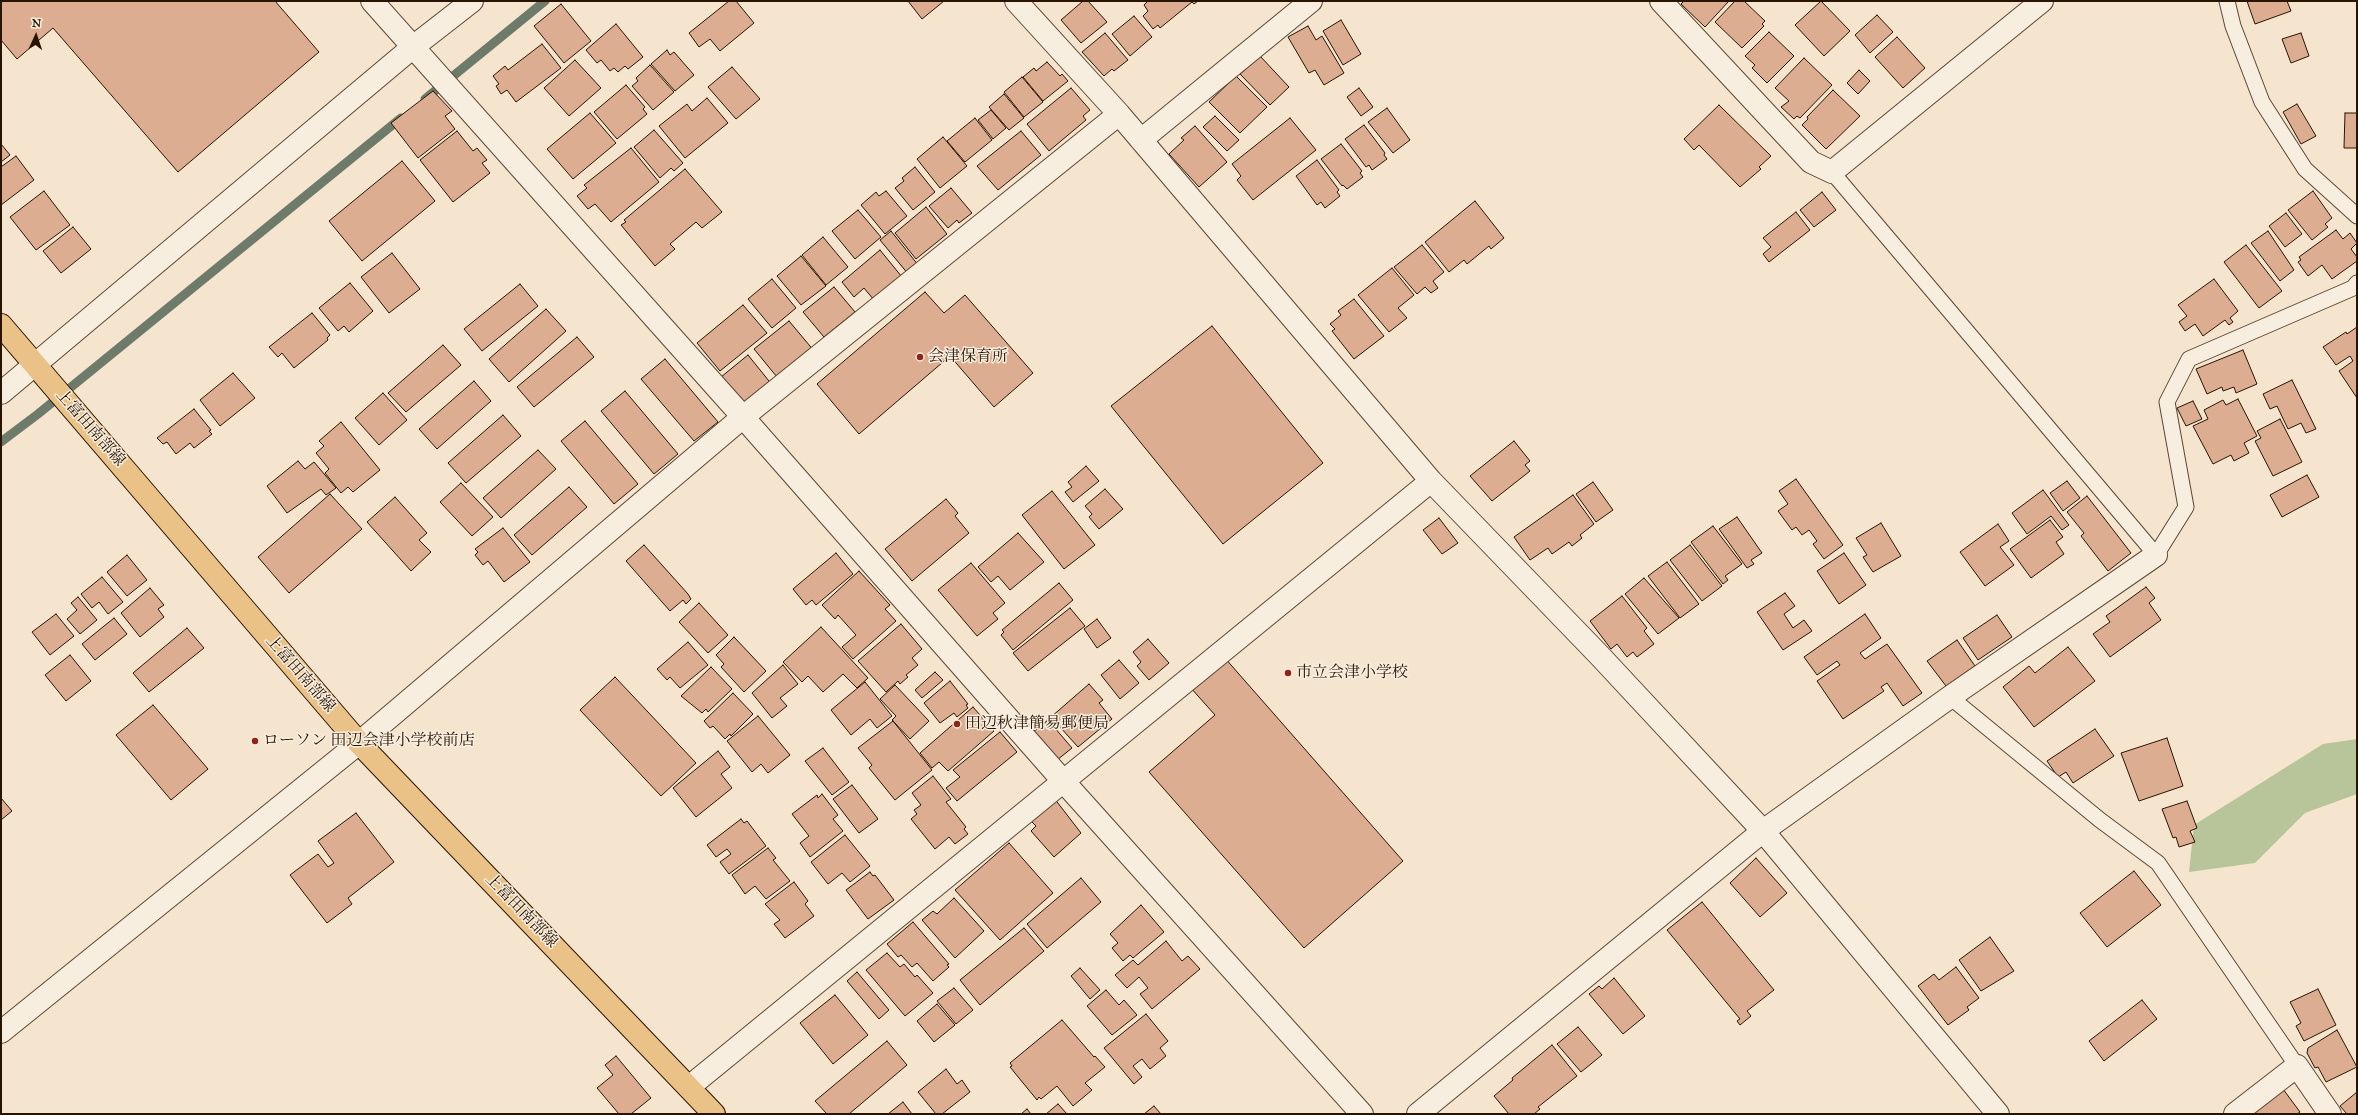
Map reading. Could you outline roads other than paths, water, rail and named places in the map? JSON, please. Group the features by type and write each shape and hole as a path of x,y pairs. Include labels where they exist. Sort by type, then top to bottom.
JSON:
{"main road":[{"name":"上富田南部線","path":"1,324 359,743 714,1114"}],"street":[{"path":"372,1 744,416 1064,782 1362,1114"},
{"path":"1,393 413,47 472,1"},
{"path":"1016,1 1119,114 1431,481 1600,656 1763,830 1998,1114"},
{"path":"1141,140 1312,1"},
{"path":"1661,1 1811,162 1832,172 2042,1"},
{"path":"1,1032 359,743 744,416 1119,114"},
{"path":"689,1087 1431,481"},
{"path":"1418,1114 1763,830 1950,697 2156,555"},
{"path":"2235,1114 2297,1066 2330,1114"}],"lane":[{"path":"2226,1 2233,26 2262,102 2305,169 2357,216"},
{"path":"1832,172 2156,555 2186,507 2167,402 2189,359 2354,288 2357,283"},
{"path":"1950,697 2100,820 2158,863 2297,1066"}],"waterway":[{"path":"425,99 545,1"},
{"path":"1,442 38,414 401,118"}],"place":[{"name":"会津保育所","path":"920,357"},
{"name":"市立会津小学校","path":"1288,673"},
{"name":"田辺秋津簡易郵便局","path":"957,724"},
{"name":"ローソン 田辺会津小学校前店","path":"255,741"}]}
